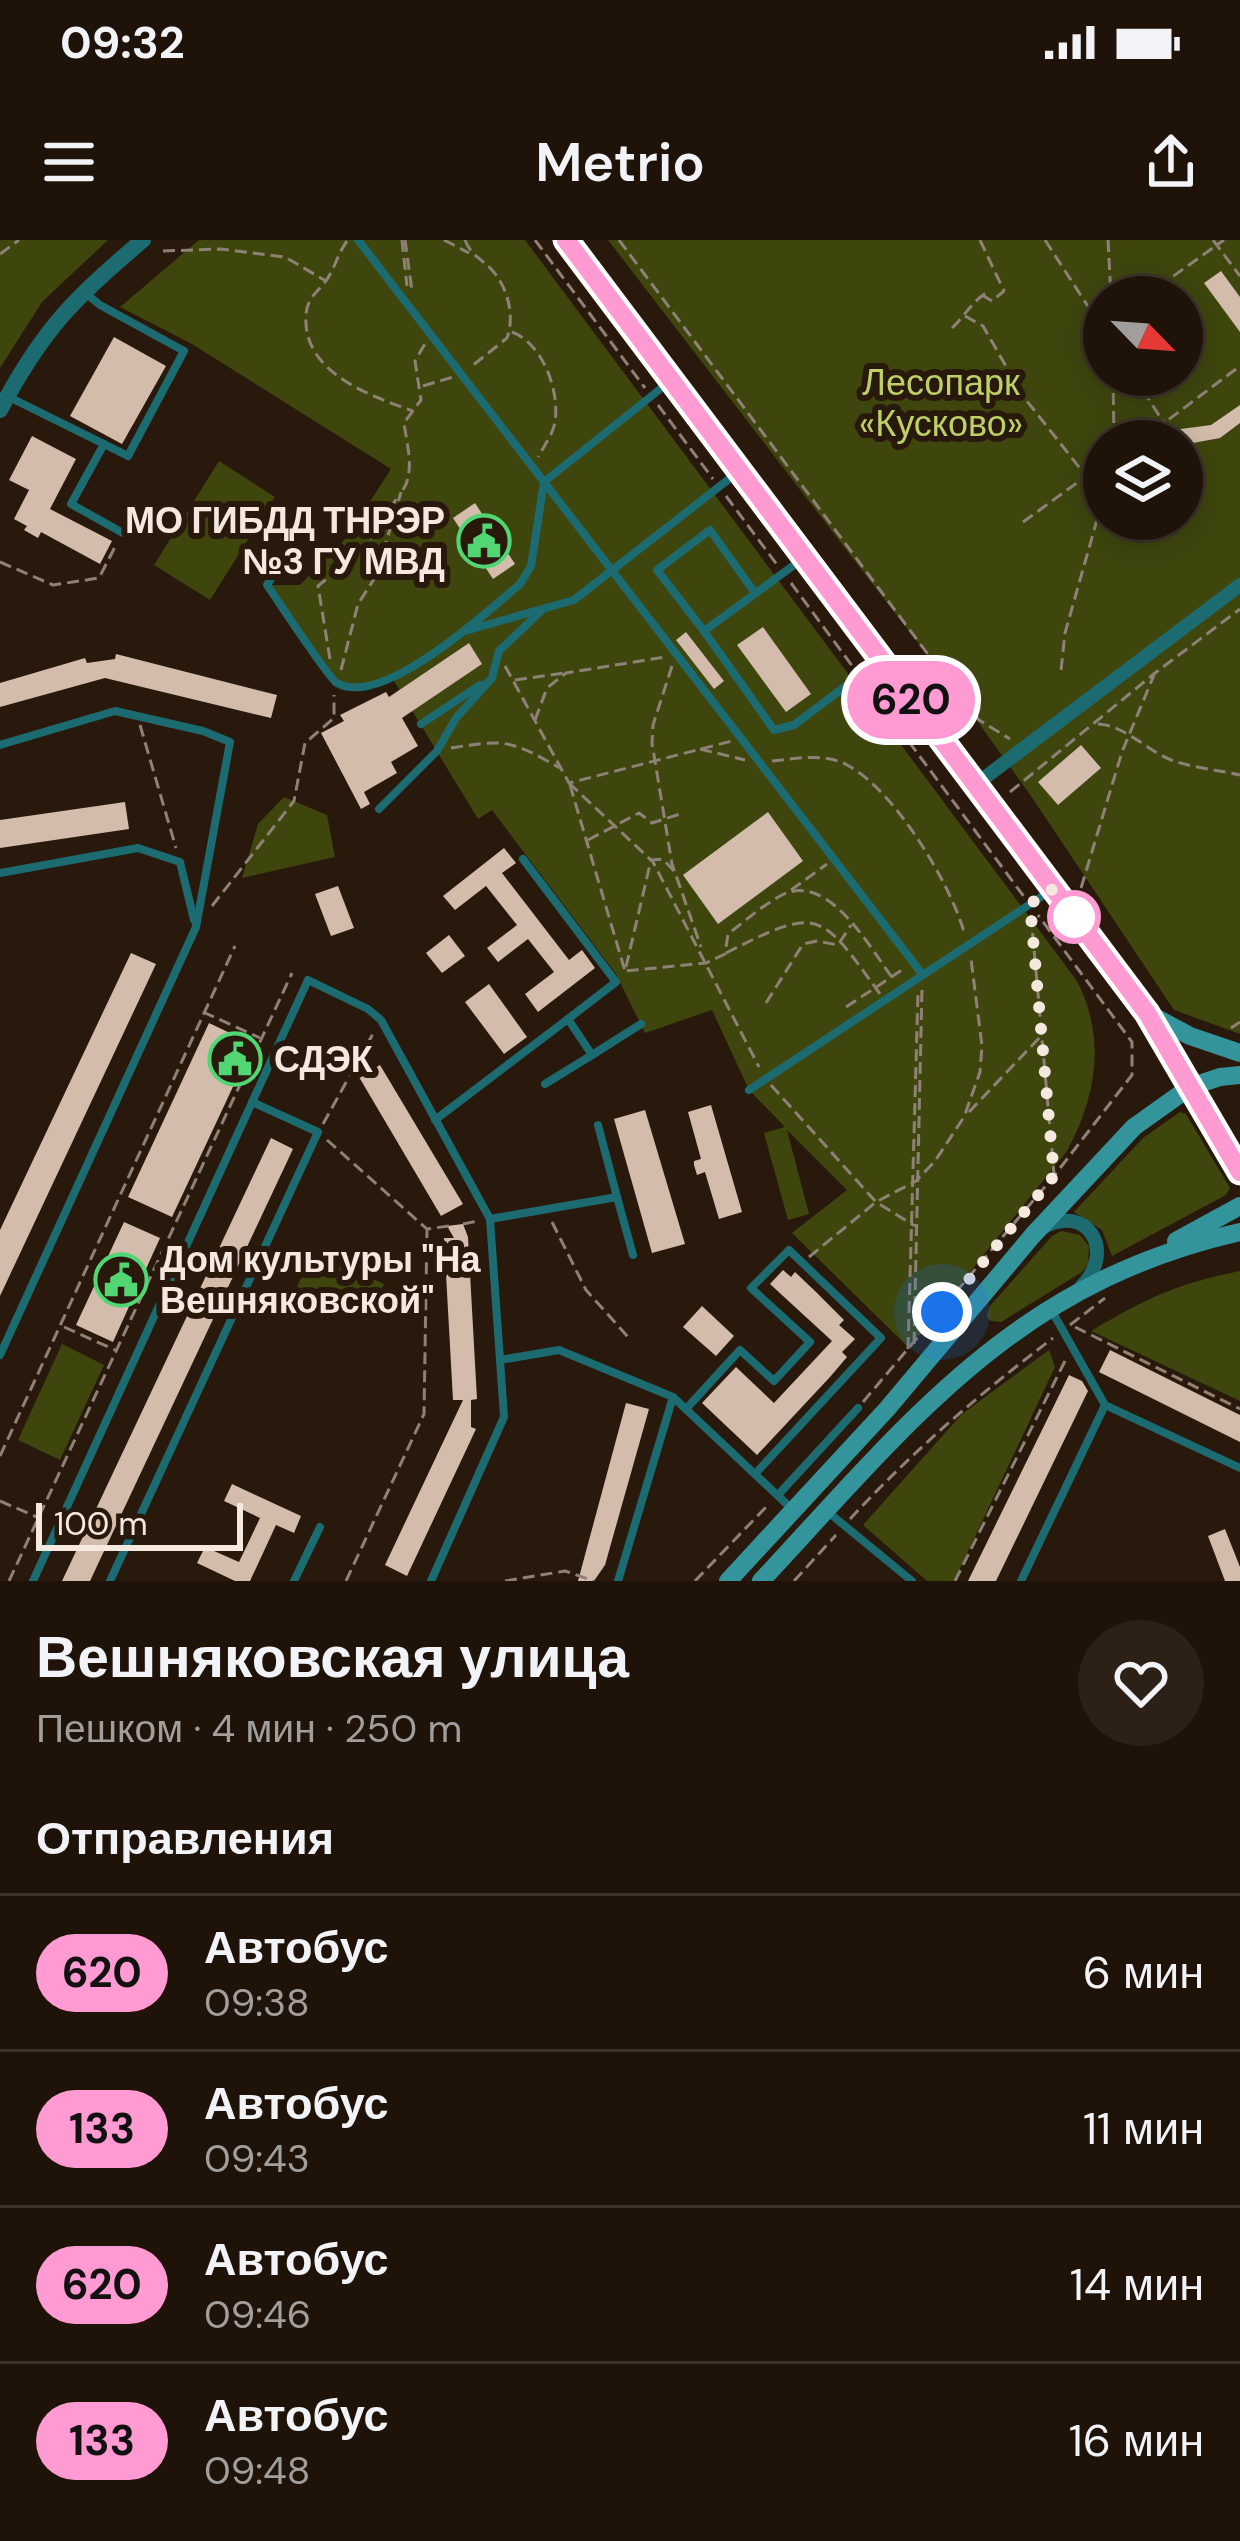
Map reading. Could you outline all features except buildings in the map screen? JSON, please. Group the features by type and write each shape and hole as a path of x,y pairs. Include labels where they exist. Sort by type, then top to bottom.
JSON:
{"main road":[{"path":"566,240 1147,1013 1240,1172"},
{"path":"1147,1013 1190,1036 1240,1053"},
{"path":"728,1581 887,1409 1033,1234 1134,1127 1190,1087 1220,1076 1240,1075"},
{"path":"761,1581 941,1391 1049,1306 1240,1206"},
{"path":"1145,1258 1240,1232"}],"street":[{"path":"4,403 34,347 82,291 143,240"},
{"path":"975,784 1240,585"},
{"path":"1033,1234 1064,1220 1093,1234 1099,1254 1096,1266 1078,1290"}],"lane":[{"path":"358,240 920,977"},
{"path":"4,403 128,456 184,351 82,291"},
{"path":"311,514 266,584 333,682 356,689 420,664 520,584 531,566 544,482 671,381"},
{"path":"104,444 71,504 123,532"},
{"path":"464,631 574,599 739,472"},
{"path":"755,593 710,530 657,570 775,730 794,724 880,660"},
{"path":"704,631 804,558"},
{"path":"379,809 436,751 456,718 492,678 498,655 544,609"},
{"path":"421,724 492,678"},
{"path":"0,745 115,711 230,742 196,927 0,1355"},
{"path":"0,873 138,848 180,862 196,927"},
{"path":"435,1120 614,980 523,859"},
{"path":"748,1090 1053,889"},
{"path":"33,1581 308,980 381,1020 490,1219 504,1417 431,1581"},
{"path":"568,1018 592,1055"},
{"path":"545,1084 641,1024"},
{"path":"110,1581 318,1132 252,1102"},
{"path":"598,1125 633,1255"},
{"path":"490,1219 617,1197"},
{"path":"686,1408 740,1350 774,1381 811,1342 752,1288 789,1250 880,1338 755,1474"},
{"path":"1049,1306 1066,1328 1072,1348 1106,1406 1240,1468"},
{"path":"500,1360 559,1350 674,1397 794,1510"},
{"path":"618,1581 674,1397"},
{"path":"1021,1581 1106,1406"},
{"path":"778,1495 858,1408"},
{"path":"826,1511 912,1581"},
{"path":"295,1581 320,1527"}],"path":[{"path":"348,240 327,282 314,291 306,316 319,353 347,385 413,411"},
{"path":"403,240 413,313"},
{"path":"419,386 459,374 499,347 510,331 512,316 491,269 444,240"},
{"path":"465,240 470,254"},
{"path":"535,240 1132,1042 1128,1084 858,1408"},
{"path":"619,240 968,709 1005,738 1030,742"},
{"path":"980,240 1004,291 992,302 982,295"},
{"path":"1045,240 1083,298"},
{"path":"1108,240 1111,276"},
{"path":"1171,276 1224,240"},
{"path":"0,254 17,241"},
{"path":"1215,242 1240,276"},
{"path":"163,251 221,249 285,257 327,282"},
{"path":"952,328 990,291"},
{"path":"965,316 983,326 1023,395 1083,472"},
{"path":"510,331 523,336 542,357 554,409 553,429 531,466"},
{"path":"326,668 331,658 318,586 362,550 408,482 404,423 421,400 416,361 429,335"},
{"path":"1168,420 1240,366"},
{"path":"1023,522 1083,478"},
{"path":"196,927 294,801 305,743 334,718 333,682 344,664 358,604 376,576 401,492"},
{"path":"0,562 53,585 99,578 123,532"},
{"path":"1060,670 1065,633 1091,540"},
{"path":"1010,792 1240,609"},
{"path":"498,655 569,783 626,971"},
{"path":"513,680 673,658 653,725 654,761 674,871 706,963"},
{"path":"535,720 547,688 566,673"},
{"path":"1082,888 1128,736 1155,673"},
{"path":"137,716 180,862"},
{"path":"1093,723 1112,724 1146,749 1177,762 1240,776"},
{"path":"569,783 740,739"},
{"path":"436,751 502,741 561,769"},
{"path":"700,749 755,762 826,758 859,772 880,791 944,878 968,946 981,1011 980,1072 964,1117"},
{"path":"744,751 755,762"},
{"path":"569,783 651,860 765,1079 876,1202 913,1224"},
{"path":"586,840 642,812 649,823 680,814"},
{"path":"651,860 663,859 674,871"},
{"path":"626,971 651,860"},
{"path":"724,954 728,934 833,860"},
{"path":"787,892 826,897 901,989"},
{"path":"1030,904 1054,1176"},
{"path":"614,980 626,971 706,963 793,922 828,928 885,1000"},
{"path":"766,1003 803,944 838,945 852,924"},
{"path":"0,1456 235,946"},
{"path":"846,1007 913,962"},
{"path":"9,1581 292,973"},
{"path":"908,1353 920,977"},
{"path":"203,1012 262,1038"},
{"path":"346,1581 424,1414 427,1229 318,1132 381,1020"},
{"path":"1232,1028 1240,1022"},
{"path":"801,1262 876,1202 914,1182 935,1161 964,1117 1042,1035"},
{"path":"547,1209 586,1290 628,1337"},
{"path":"463,1224 490,1219"},
{"path":"427,1229 449,1226"},
{"path":"794,1581 908,1456 962,1407 1114,1291"},
{"path":"61,1326 117,1351"},
{"path":"1066,1328 1240,1409"},
{"path":"911,1334 914,1346"},
{"path":"880,1338 911,1334"},
{"path":"955,1581 1072,1348"},
{"path":"695,1581 778,1495"},
{"path":"0,1501 38,1518"},
{"path":"505,1581 565,1571 594,1581"}],"green space":[{"path":"0,240 108,240 42,302 0,368"},
{"path":"199,240 525,240 1077,981 1092,1024 1094,1067 1077,1130 1067,1151 909,1348 792,1233 847,1190 787,1130 809,1214 788,1220 764,1133 785,1127 749,1090 712,1010 645,1033 616,974 492,810 478,819 391,676 356,689 333,682 267,585 300,585 347,537 391,469 192,344 120,307"},
{"name":"Лесопарк «Кусково»","path":"608,240 1240,240 1240,1034 1174,1010 1031,796"},
{"path":"219,461 275,497 210,600 154,565"},
{"path":"284,797 327,815 335,857 242,878 258,824"},
{"path":"1180,1112 1186,1114 1230,1188 1226,1195 1112,1256 1102,1230 1074,1212 1143,1138"},
{"path":"1061,1231 1080,1235 1089,1246 1088,1264 1082,1272 1001,1322 991,1321 987,1317 990,1306"},
{"path":"314,1251 384,1284 367,1320 297,1287"},
{"path":"1240,1271 1240,1401 1091,1331 1162,1294"},
{"path":"62,1344 104,1365 60,1460 18,1440"},
{"path":"1049,1350 1055,1367 954,1581 927,1581 863,1525 962,1414"}],"bus line":[{"name":"620","path":"566,240 1147,1013 1240,1172"}],"place":[{"name":"МО ГИБДД ТНРЭР №3 ГУ МВД","path":"484,541"},
{"name":"СДЭК","path":"235,1059"},
{"name":"Дом культуры \"На Вешняковской\"","path":"121,1280"}],"route":[{"path":"942,1312 1054,1176 1030,904 1053,889 1074,917"}]}
